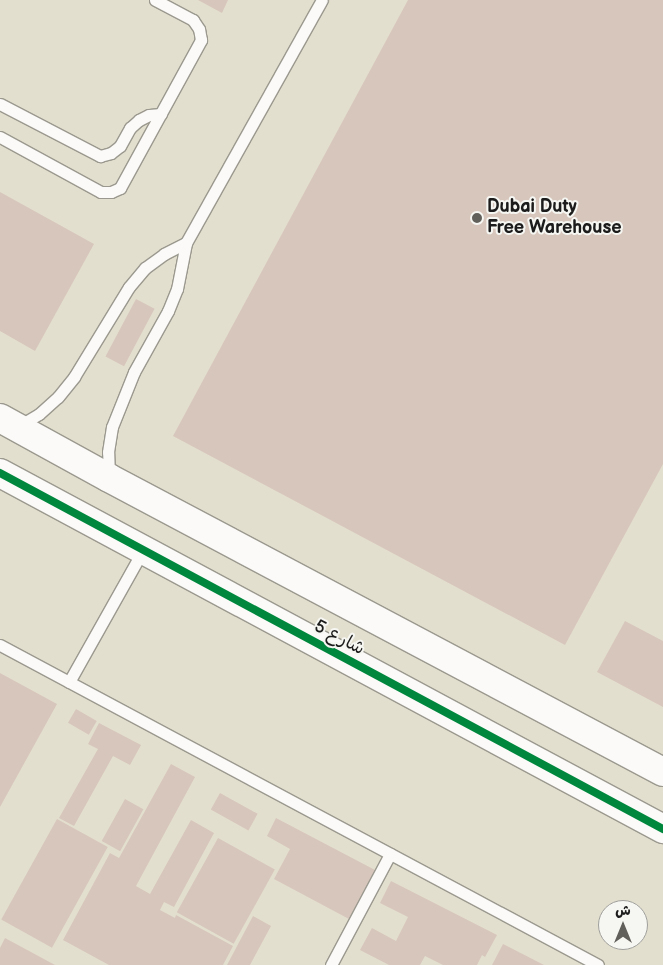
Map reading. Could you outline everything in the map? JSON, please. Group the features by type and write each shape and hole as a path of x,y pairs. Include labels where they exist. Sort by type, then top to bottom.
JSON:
{"street":[{"name":"شارع 5","path":"9,422 109,478 663,772"},
{"name":"شارع 5","path":"0,473 663,830"}],"lane":[{"path":"0,137 101,192 111,192 120,188 201,40 199,29 193,20 155,0"},
{"path":"109,478 108,452 115,419 134,372 171,304 181,274 186,243 322,0"},
{"path":"0,104 100,156 111,153 120,146 130,128 139,120 150,115 161,114"},
{"path":"9,422 39,414 58,398 84,362 129,287 145,268 164,254 186,243"},
{"path":"70,682 143,550"},
{"path":"0,645 598,965"},
{"path":"331,965 390,854"}],"building":[{"path":"198,0 228,0 222,13"},
{"name":"Dubai Duty Free Warehouse","path":"408,0 663,0 663,464 565,645 173,436"},
{"path":"0,192 94,244 35,351 0,331"},
{"path":"136,299 155,309 124,366 105,356"},
{"path":"625,621 663,641 663,707 597,672"},
{"path":"0,673 57,704 0,807"},
{"path":"76,709 97,721 89,735 68,723"},
{"path":"99,723 141,745 130,765 113,756 74,826 59,818 98,749 88,744"},
{"path":"171,764 195,777 136,886 150,894 191,820 214,833 174,907 164,902 160,910 175,918 176,915 233,946 223,965 109,965 63,940 110,853 119,858"},
{"path":"220,793 258,814 248,830 211,810"},
{"path":"125,799 143,809 120,851 102,841"},
{"path":"276,818 375,870 349,919 274,879 290,849 267,836"},
{"path":"57,819 108,847 52,948 1,920"},
{"path":"218,838 275,870 234,944 177,912"},
{"path":"391,881 497,935 485,957 482,955 477,965 443,965 425,956 420,965 389,965 360,950 372,928 396,941 408,917 380,903"},
{"path":"253,916 271,926 250,965 227,965"},
{"path":"5,938 55,965 0,965 0,948"},
{"path":"503,944 544,965 492,965"}],"cycle path":[{"path":"0,473 663,829"}],"place":[{"name":"Dubai Duty Free Warehouse","path":"477,218"}]}
